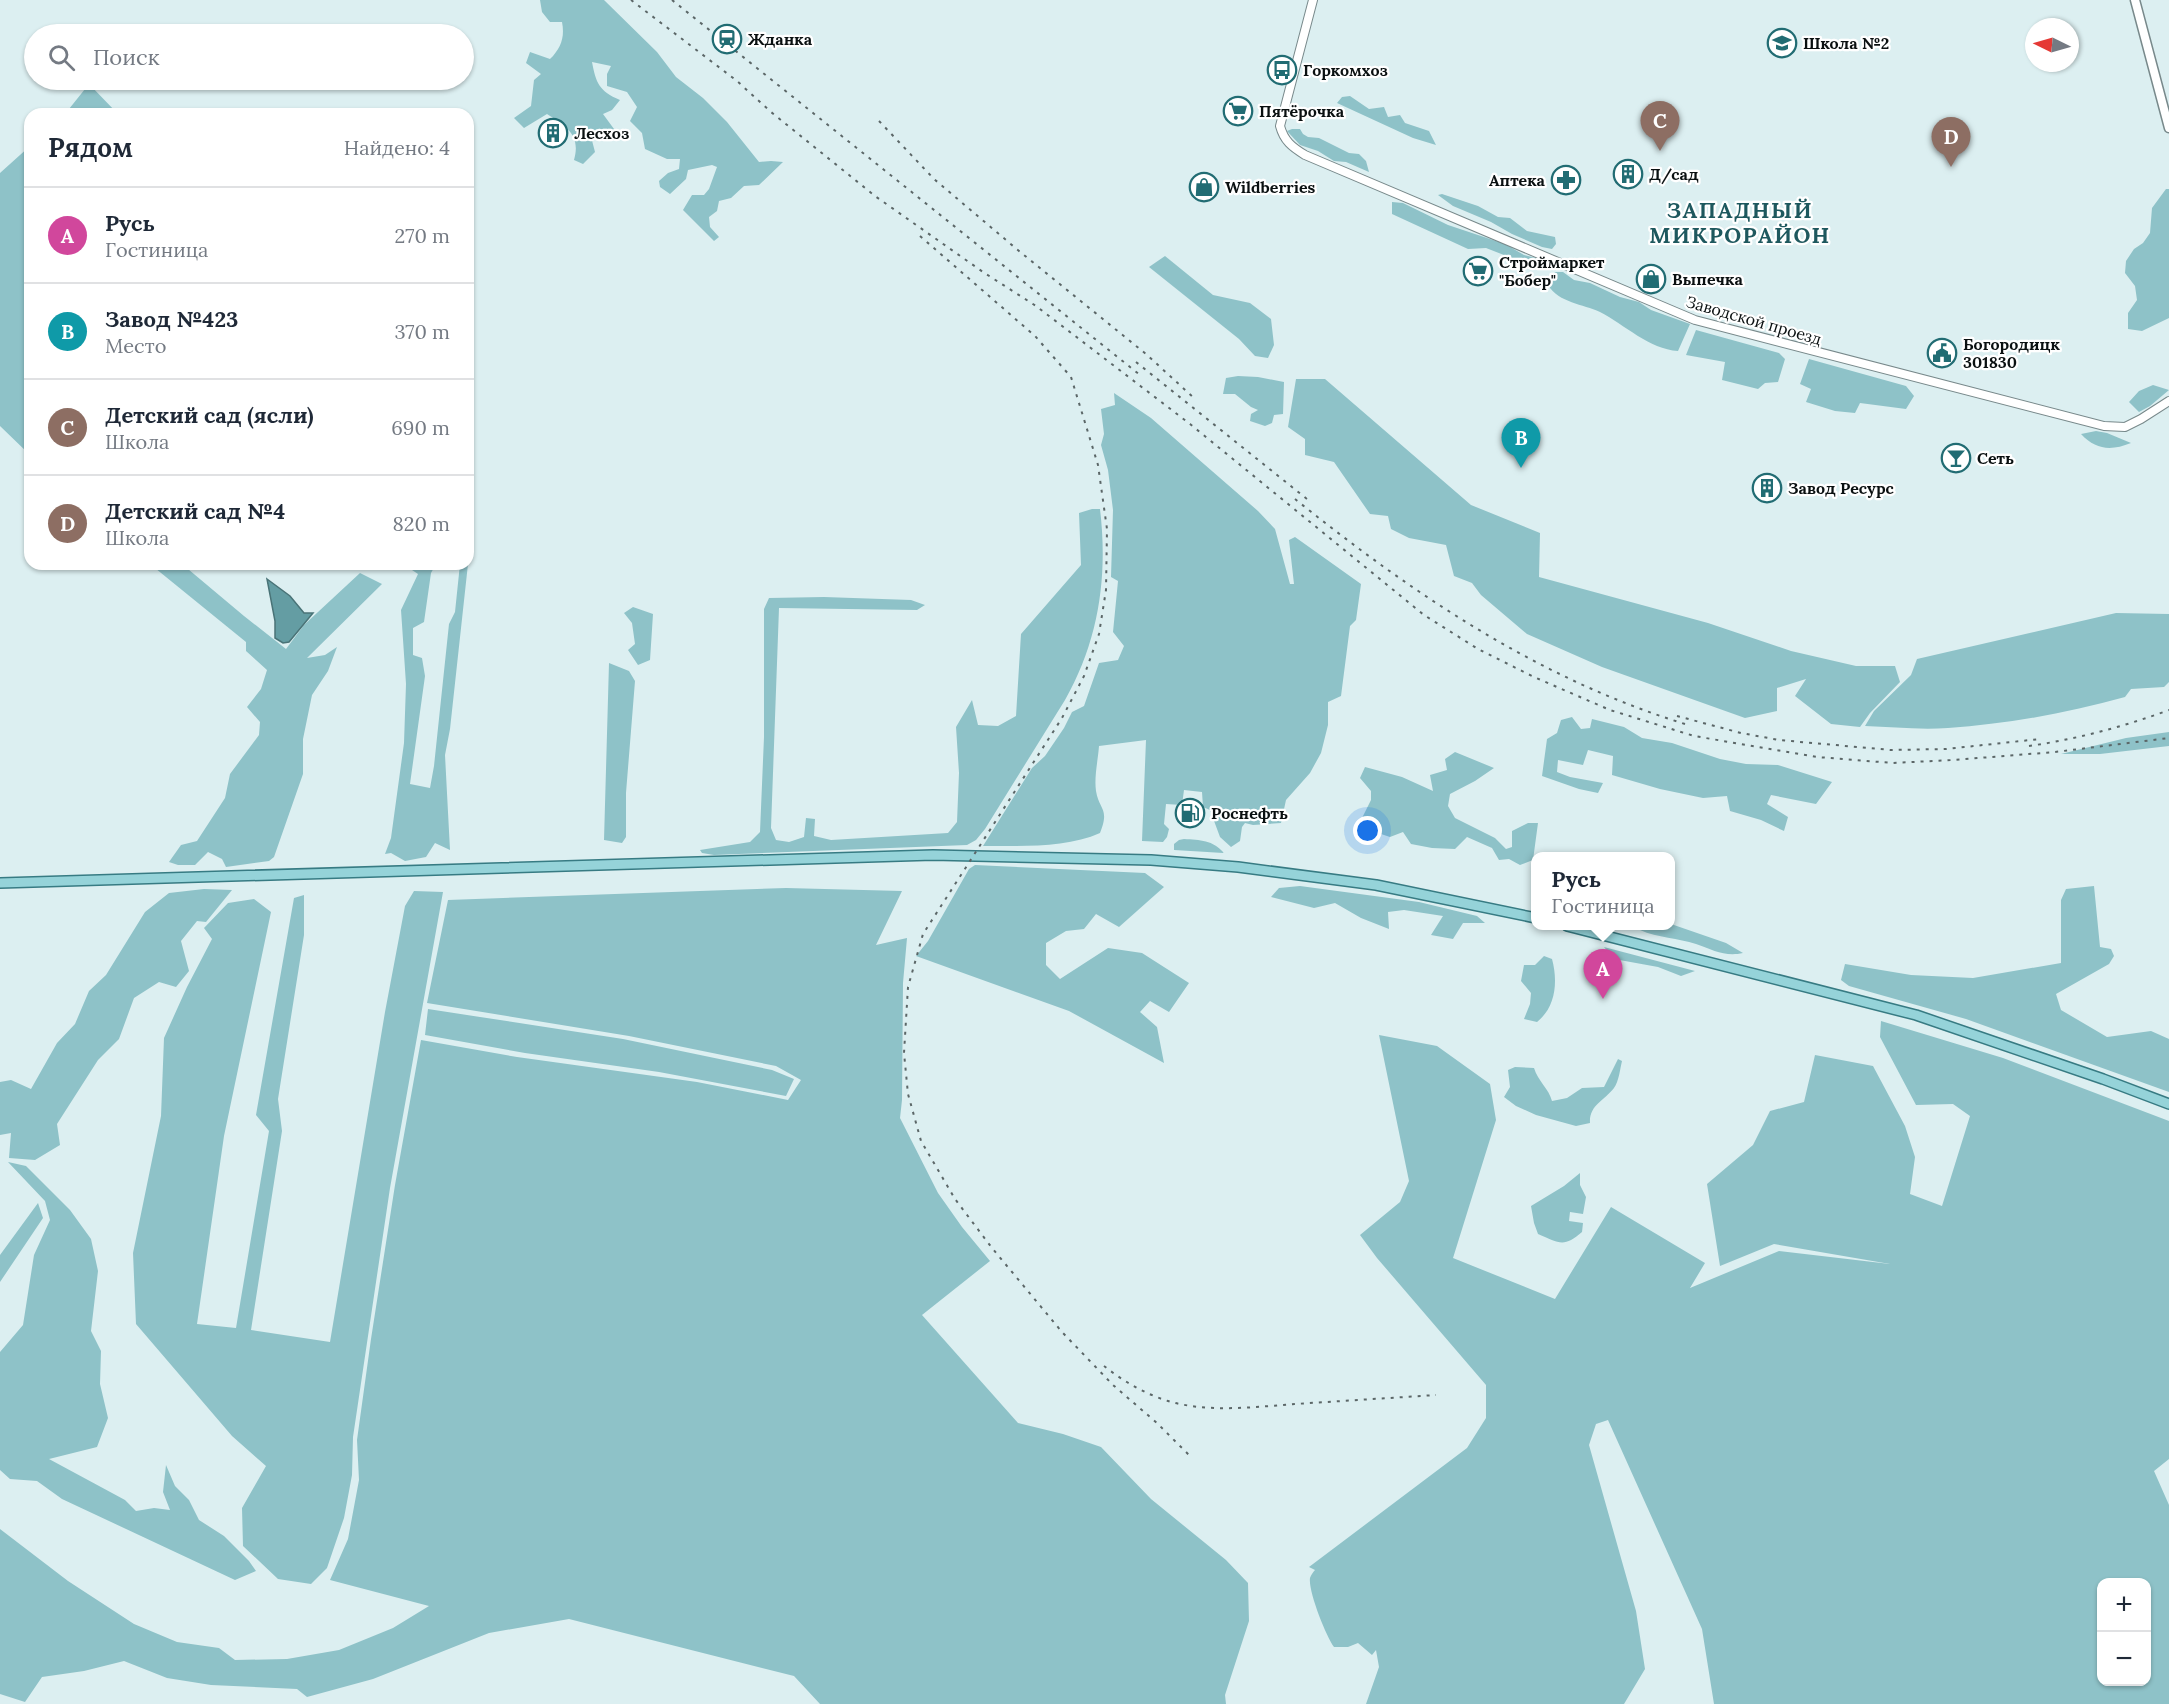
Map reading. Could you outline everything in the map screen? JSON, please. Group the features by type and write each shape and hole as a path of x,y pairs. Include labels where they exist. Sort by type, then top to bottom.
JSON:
{"main road":[{"path":"2135,0 2169,128"},
{"path":"0,883 933,855 1152,860 1238,867 1376,885 1531,917"},
{"path":"1583,930 1916,1016 2103,1079 2169,1104"}],"street":[{"name":"Заводской проезд","path":"1313,0 1280,126 1283,136 1290,145 1305,155 1695,320 2104,426 2125,427 2169,401"}],"shaded area":[{"path":"540,0 604,0 657,52 676,77 703,98 727,122 759,162 783,162 759,185 744,186 731,198 719,201 717,211 709,217 710,227 719,237 714,241 683,210 692,195 704,195 709,189 717,167 712,165 688,170 686,179 670,194 660,187 659,181 668,173 679,169 680,159 667,159 645,149 642,133 630,121 637,107 627,92 607,86 607,74 611,66 592,62 600,86 620,100 612,110 603,114 614,129 606,140 589,129 595,152 583,164 574,160 576,144 571,132 547,114 524,128 514,118 531,106 534,80 541,74 526,63 530,52 550,59 557,51 563,33 562,22 550,22 542,12"},
{"path":"84,90 95,90 112,108 70,108"},
{"path":"1350,96 1369,109 1384,107 1388,117 1400,115 1405,123 1429,131 1436,145 1413,138 1337,103 1342,97"},
{"path":"1300,129 1308,137 1319,138 1349,153 1359,154 1366,161 1369,172 1346,162 1334,161 1318,151 1300,145 1287,131"},
{"path":"24,151 24,449 0,426 0,173"},
{"path":"2166,189 2169,189 2169,318 2142,331 2128,329 2128,313 2137,300 2135,286 2125,273 2126,261 2150,233 2152,208"},
{"path":"1442,194 1478,206 1498,217 1510,218 1527,231 1555,237 1556,244 1552,249 1542,247 1512,234 1491,222 1453,206 1438,195"},
{"path":"1392,202 1403,203 1448,225 1505,244 1524,255 1536,258 1536,263 1527,264 1486,248 1468,249 1392,214"},
{"path":"1165,256 1213,295 1250,303 1271,319 1274,345 1268,358 1255,356 1239,339 1149,267"},
{"path":"1555,272 1563,272 1574,280 1590,283 1620,297 1639,302 1651,310 1690,324 1678,351 1657,346 1600,312 1558,296 1548,285"},
{"path":"1696,330 1779,353 1785,359 1778,382 1765,383 1758,389 1722,380 1725,362 1686,355"},
{"path":"1809,359 1906,386 1914,396 1906,409 1860,403 1855,413 1835,411 1806,402 1811,389 1800,384"},
{"path":"1238,376 1284,382 1283,414 1274,415 1272,423 1265,426 1250,421 1251,414 1258,410 1235,394 1223,394 1226,378"},
{"path":"1296,379 1325,379 1471,505 1540,533 1539,577 1708,623 1791,651 1856,666 1895,666 1900,682 1870,713 1860,727 1831,724 1795,696 1806,679 1777,688 1777,711 1745,718 1602,667 1527,634 1481,595 1472,583 1454,576 1446,545 1409,538 1391,529 1388,516 1370,514 1334,462 1305,455 1305,439 1288,427"},
{"path":"2153,385 2169,390 2139,412 2129,402 2139,391"},
{"path":"1114,393 1151,418 1258,511 1275,529 1290,584 1294,584 1289,540 1295,537 1361,584 1356,620 1350,626 1341,696 1328,702 1328,725 1321,753 1310,773 1286,800 1281,823 1253,825 1245,823 1242,827 1240,841 1231,847 1220,837 1210,810 1203,807 1202,792 1184,790 1182,805 1166,804 1164,824 1169,829 1163,842 1142,841 1146,740 1099,746 1096,786 1097,797 1104,814 1100,833 1058,844 983,846 1032,768 1045,756 1072,712 1084,706 1099,663 1118,660 1124,646 1113,632 1118,581 1111,577 1113,510 1108,470 1101,445 1104,434 1101,409 1115,405"},
{"path":"2096,431 2131,443 2104,448 2092,443 2081,434"},
{"path":"1100,509 1103,559 1098,607 1086,654 1065,700 976,840 967,845 714,855 702,853 700,850 750,842 760,832 764,737 764,609 769,598 911,600 925,605 917,610 779,608 771,828 776,840 789,842 804,837 806,818 815,819 814,836 831,840 948,833 957,822 959,773 956,727 972,700 978,725 998,726 1016,716 1021,634 1081,565 1079,513"},
{"path":"157,570 189,570 286,649 304,625 360,573 382,584 307,658 325,655 337,647 328,671 312,695 303,739 303,774 274,857 269,861 226,867 222,859 208,852 195,865 178,865 169,862 181,845 197,841 225,798 230,774 259,735 260,722 247,707 261,689 267,670 246,651 246,642"},
{"path":"412,570 433,570 424,622 413,628 413,655 422,658 425,676 410,784 430,788 449,624 455,612 459,570 467,570 450,729 445,755 450,850 435,843 426,857 405,861 391,853 385,854 391,838 404,743 406,684 401,610 418,574"},
{"path":"267,579 290,596 304,613 313,613 289,642 283,643 275,638 275,621"},
{"path":"633,607 653,614 650,660 638,665 628,650 635,644 632,623 624,613"},
{"path":"2116,613 2169,614 2169,682 2164,687 2131,689 2125,697 2103,703 1993,724 1938,729 1865,726 1874,711 1911,675 1917,659"},
{"path":"609,663 629,671 635,681 626,793 626,837 622,843 604,840"},
{"path":"1572,717 1581,729 1590,728 1592,719 1624,727 1642,738 1672,743 1720,759 1746,764 1778,765 1832,782 1816,804 1771,795 1767,804 1788,817 1784,831 1761,820 1730,811 1727,796 1703,798 1660,789 1612,775 1613,756 1588,750 1583,765 1558,760 1557,772 1570,777 1603,783 1598,793 1579,789 1542,776 1547,739 1557,733 1561,720"},
{"path":"2169,732 2169,746 2100,754 2061,754 2126,738"},
{"path":"1455,752 1494,768 1450,794 1448,806 1455,818 1495,838 1506,849 1512,847 1512,831 1528,823 1538,823 1531,861 1520,865 1509,859 1499,860 1492,848 1467,837 1455,849 1432,848 1411,844 1403,832 1390,837 1366,829 1361,820 1371,800 1371,791 1360,778 1365,767 1402,777 1433,791 1430,775 1447,770 1445,759"},
{"path":"1184,839 1211,843 1224,853 1174,850 1174,844"},
{"path":"975,865 1145,873 1164,887 1119,927 1096,914 1084,929 1066,931 1046,943 1046,965 1060,979 1108,948 1142,953 1189,983 1169,1012 1150,1001 1140,1012 1157,1027 1164,1063 1069,1011 916,956 928,941 969,869"},
{"path":"1300,886 1419,902 1477,916 1485,923 1463,923 1453,939 1431,935 1443,916 1404,910 1388,912 1389,929 1361,918 1335,903 1314,908 1271,897 1279,888"},
{"path":"2094,886 2100,947 2111,949 2114,956 2109,964 2056,994 2061,1010 2107,1037 2151,1031 2169,1039 2169,1092 1966,1019 1849,986 1841,980 1845,964 1911,975 1973,978 2061,963 2061,900 2066,889"},
{"path":"786,888 902,891 876,945 907,938 903,983 900,1118 938,1193 990,1261 922,1315 1018,1423 1063,1434 1101,1447 1151,1499 1226,1560 1248,1583 1249,1621 1225,1695 1226,1704 820,1704 794,1676 569,1619 489,1633 373,1679 307,1697 297,1689 211,1685 167,1678 124,1661 84,1671 42,1677 25,1702 0,1694 0,1529 68,1581 134,1624 177,1642 219,1648 235,1660 287,1659 339,1650 393,1628 429,1606 330,1580 348,1539 359,1480 357,1440 371,1339 421,1040 517,1057 697,1082 788,1100 801,1080 776,1066 629,1036 427,1003 448,900"},
{"path":"204,889 232,890 206,922 197,921 181,941 189,971 176,987 159,982 134,998 119,1039 98,1060 57,1124 60,1145 35,1160 9,1158 11,1133 0,1135 0,1082 11,1080 31,1089 57,1043 75,1024 89,991 106,975 145,912 169,893"},
{"path":"414,891 443,892 390,1188 353,1437 352,1475 344,1518 327,1568 311,1584 278,1579 243,1546 242,1508 266,1466 232,1436 136,1324 133,1253 161,1116 164,1038 212,939 204,928 228,903 254,899 271,912 224,1136 197,1324 236,1328 269,1131 256,1115 294,898 304,895 304,935 278,1099 282,1131 251,1330 330,1342 385,1012 405,906"},
{"path":"1675,925 1726,943 1743,953 1719,952 1689,942 1640,930 1675,930"},
{"path":"1604,947 1695,971 1681,976 1658,967 1614,959"},
{"path":"1544,956 1552,959 1555,985 1552,1001 1537,1022 1524,1019 1530,1004 1531,993 1521,981 1524,965 1535,965"},
{"path":"428,1009 623,1039 772,1070 794,1079 786,1096 659,1072 525,1053 425,1035"},
{"path":"1881,1021 2003,1058 2169,1121 2169,1459 2154,1471 2169,1505 2169,1704 1714,1704 1702,1629 1608,1420 1596,1424 1589,1445 1636,1611 1645,1669 1624,1704 1366,1704 1379,1667 1376,1650 1372,1655 1358,1643 1348,1647 1334,1647 1322,1624 1315,1603 1310,1578 1315,1570 1309,1567 1467,1448 1486,1418 1486,1385 1360,1235 1400,1202 1409,1181 1379,1035 1437,1046 1490,1084 1496,1120 1453,1258 1555,1299 1611,1207 1705,1263 1690,1288 1779,1251 1890,1264 1774,1244 1720,1266 1707,1184 1753,1145 1770,1111 1804,1102 1815,1055 1873,1066 1905,1126 1915,1157 1910,1194 1942,1206 1970,1116 1953,1104 1916,1105 1880,1037"},
{"path":"1618,1059 1622,1061 1616,1085 1595,1107 1590,1123 1576,1126 1536,1115 1516,1106 1504,1097 1510,1087 1508,1070 1515,1067 1534,1068 1552,1101 1567,1098 1582,1088 1604,1087"},
{"path":"8,1162 26,1166 70,1210 91,1239 98,1271 91,1331 101,1351 100,1384 108,1418 97,1447 49,1459 125,1500 136,1511 154,1508 170,1510 163,1492 166,1465 175,1486 189,1500 199,1520 224,1536 256,1571 235,1580 62,1499 37,1481 10,1479 0,1470 0,1352 23,1325 34,1255 50,1220 45,1201"},
{"path":"1580,1173 1580,1185 1586,1197 1583,1214 1570,1212 1569,1221 1583,1223 1582,1232 1566,1242 1551,1240 1538,1234 1531,1206 1564,1186"},
{"path":"38,1203 43,1218 0,1282 0,1255"}],"railway":[{"path":"631,0 737,81 771,112 875,196 983,272 1036,306 1190,424 1424,615 1478,649 1534,677 1610,710 1694,736 1817,757 1893,763 1953,760 2055,752 2169,738"},
{"path":"672,0 1140,375"},
{"path":"879,121 934,179 1146,354 1194,398"},
{"path":"920,236 1035,336 1071,377 1098,465 1107,529 1106,590 1099,634 1084,676 1062,718 923,934 908,987 904,1053 908,1094 921,1141 955,1199 992,1248 1062,1332 1113,1385 1157,1423 1192,1458"},
{"path":"1136,362 1307,499"},
{"path":"1295,499 1385,568 1480,630 1579,683 1685,724"},
{"path":"2029,746 2100,732 2169,710"},
{"path":"1677,716 1741,733 1779,740 1891,750 1946,749 2040,739"},
{"path":"1104,1366 1151,1395 1183,1405 1199,1407 1247,1408 1436,1395"}],"place":[{"name":"Жданка","path":"727,39"},
{"name":"Школа №2","path":"1782,43"},
{"name":"Горкомхоз","path":"1282,70"},
{"name":"Пятёрочка","path":"1238,111"},
{"name":"Лесхоз","path":"553,133"},
{"name":"Детский сад (ясли)","path":"1660,151"},
{"name":"Детский сад №4","path":"1951,167"},
{"name":"Д/сад","path":"1628,174"},
{"name":"Аптека","path":"1566,180"},
{"name":"Wildberries","path":"1204,187"},
{"name":"Строймаркет \"Бобер\"","path":"1478,271"},
{"name":"Выпечка","path":"1651,279"},
{"name":"Богородицк 301830","path":"1942,353"},
{"name":"Сеть","path":"1956,458"},
{"name":"Завод №423","path":"1521,468"},
{"name":"Завод Ресурс","path":"1767,488"},
{"name":"Роснефть","path":"1190,813"},
{"name":"Русь","path":"1603,999"}],"district":[{"name":"ЗАПАДНЫЙ МИКРОРАЙОН","path":"1740,222"}]}
